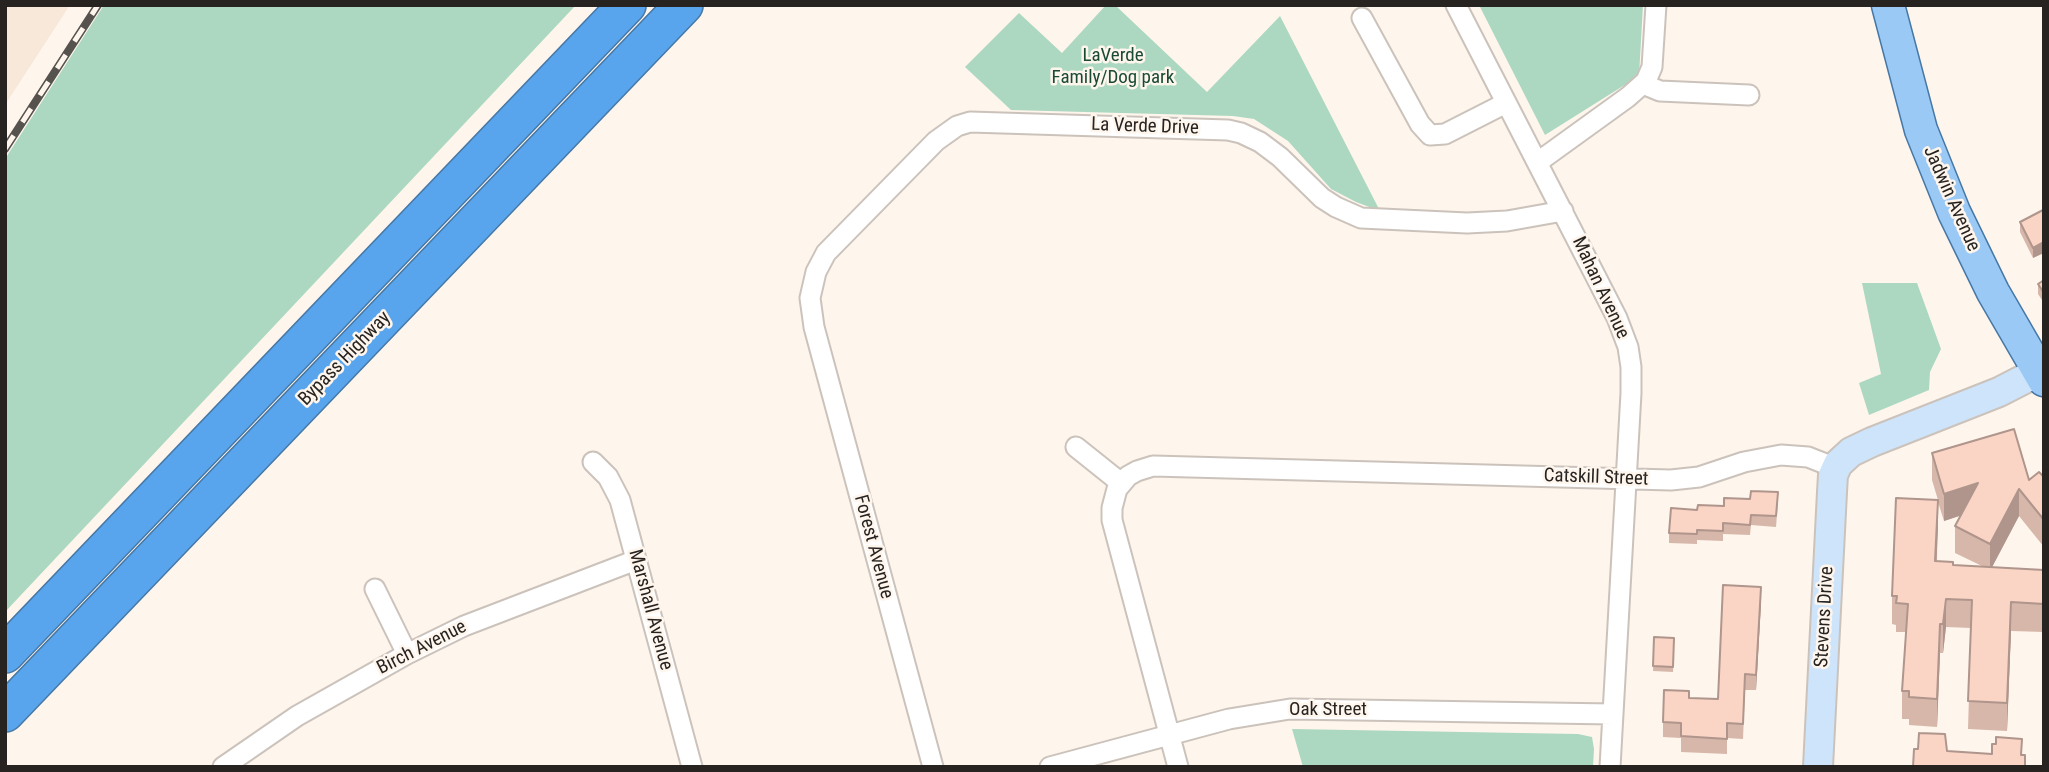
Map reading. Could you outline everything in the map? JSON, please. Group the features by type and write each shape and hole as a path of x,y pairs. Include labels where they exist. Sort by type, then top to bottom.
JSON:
{"highway":[{"path":"5,654 627,5"},
{"name":"Bypass Highway","path":"5,713 684,5"}],"main road":[{"name":"Jadwin Avenue","path":"1888,5 1925,142 1987,281 2042,373"}],"street":[{"name":"Mahan Avenue","path":"1455,5 1617,318 1628,348 1631,380 1610,767"},
{"path":"1538,162 1643,84 1652,67 1656,5"},
{"path":"1362,18 1423,129 1430,135 1446,134 1506,103"},
{"path":"1643,84 1660,90 1749,95"},
{"name":"La Verde Drive","path":"814,327 810,307 811,290 816,272 826,253 928,149 950,130 970,122 1235,132 1250,136 1268,147 1318,194 1336,207 1354,216 1373,220 1494,222 1563,211"},
{"name":"Forest Avenue","path":"814,327 933,767"},
{"path":"1836,468 1842,459 1861,447 2042,373"},
{"path":"1076,447 1122,482 1114,497 1112,520 1178,767"},
{"name":"Catskill Street","path":"1122,482 1137,471 1153,466 1685,479 1763,457 1781,455 1808,457 1836,468"},
{"name":"Marshall Avenue","path":"593,462 608,477 620,500 692,767"},
{"name":"Stevens Drive","path":"1818,767 1832,492 1836,468"},
{"name":"Birch Avenue","path":"223,767 297,716 407,654 464,626 636,560"},
{"path":"375,589 407,654"},
{"name":"Oak Street","path":"1050,767 1229,719 1290,709 1613,714"}],"shaded area":[{"path":"5,5 70,5 5,105"}],"green space":[{"path":"104,5 576,5 5,612 5,159"},
{"name":"LaVerde Family/Dog park","path":"1106,5 1115,5 1207,92 1280,16 1380,211 1331,189 1288,141 1254,119 1233,116 1011,110 965,67 1019,13 1062,53"},
{"path":"1479,5 1643,5 1639,76 1545,135"},
{"path":"1862,283 1917,283 1941,349 1930,372 1929,390 1869,415 1859,383 1881,374"},
{"path":"1292,729 1578,734 1592,737 1593,767 1303,767"}],"building":[{"path":"2043,210 2044,242 2033,248 2020,222"},
{"path":"2044,280 2044,293 2038,284"},
{"path":"2014,429 2029,480 2039,472 2044,477 2044,520 2019,489 1990,544 1955,526 1978,483 1944,494 1932,453"},
{"path":"1751,491 1778,492 1776,516 1751,515 1750,525 1723,523 1723,531 1669,533 1671,508 1697,510 1698,505 1724,506 1724,498 1750,499"},
{"path":"1896,498 1938,500 1935,561 1953,562 1953,565 2044,570 2044,604 2011,602 2007,703 1968,701 1972,600 1946,599 1943,624 1940,624 1937,699 1909,697 1909,691 1902,691 1908,604 1896,603 1897,596 1892,596"},
{"path":"1723,585 1761,587 1756,675 1745,674 1743,724 1727,723 1727,739 1681,736 1681,723 1663,722 1664,690 1689,691 1689,698 1718,699"},
{"path":"1654,637 1674,638 1673,667 1653,666"},
{"path":"1919,733 1945,734 1947,751 1992,754 1992,744 1996,744 1996,737 2022,739 2021,755 2025,755 2025,767 1913,767 1914,749 1918,749"}],"railway":[{"path":"5,149 98,5"}]}
